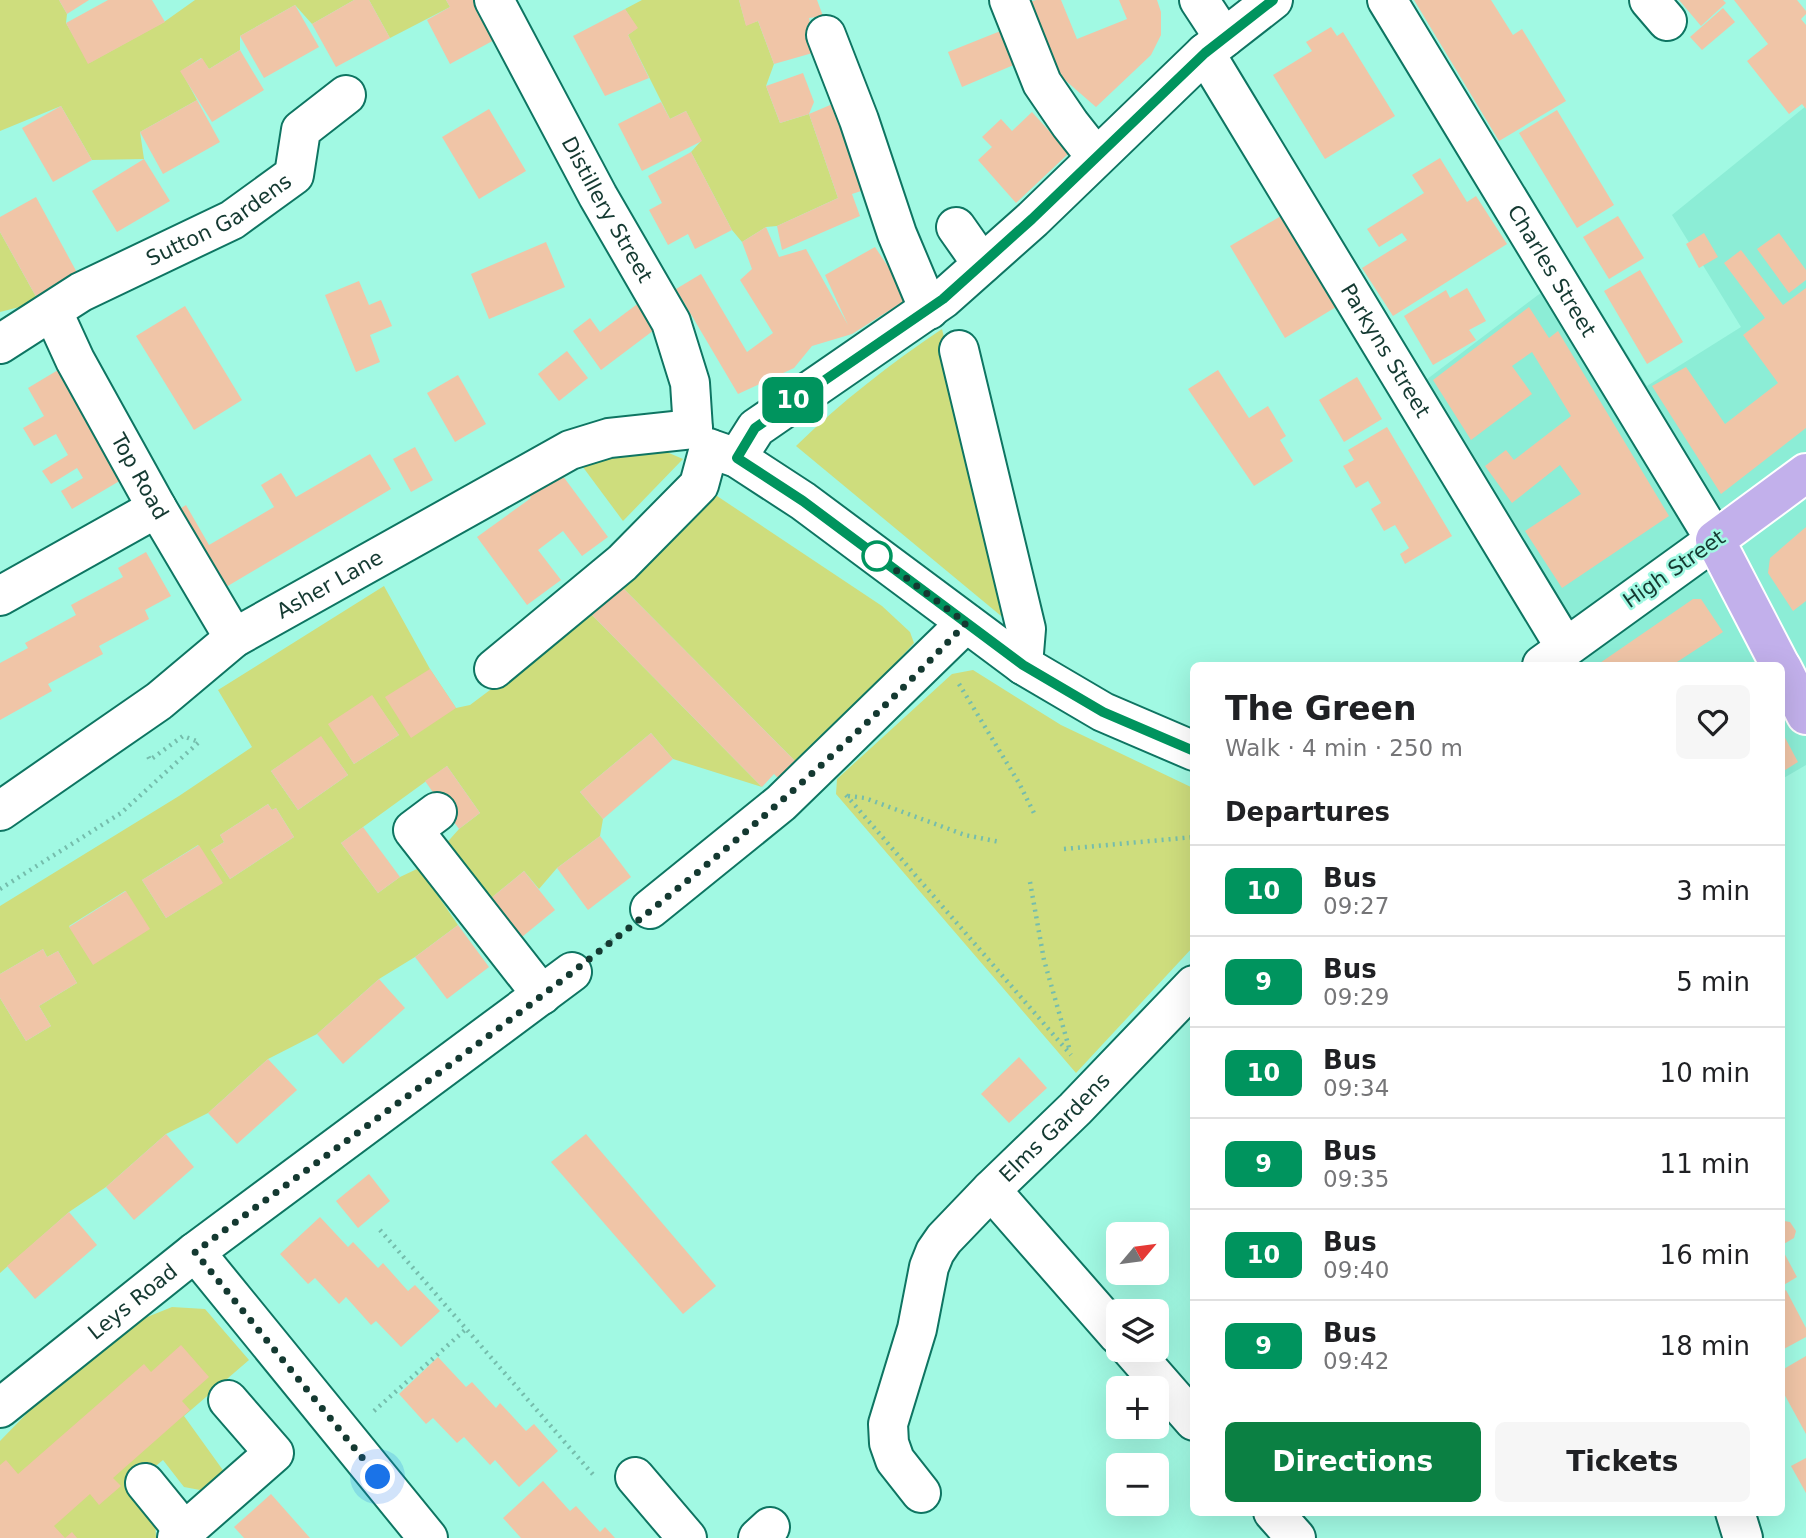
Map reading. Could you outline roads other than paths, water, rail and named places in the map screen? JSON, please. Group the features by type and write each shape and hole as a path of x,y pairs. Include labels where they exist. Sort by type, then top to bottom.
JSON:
{"main road":[{"name":"High Street","path":"1715,540 1806,473"},
{"path":"1715,540 1778,662"},
{"path":"1785,675 1806,715"}],"street":[{"name":"Distillery Street","path":"494,0 598,195 671,322 713,445"},
{"path":"1010,0 1042,83 1096,157"},
{"name":"Parkyns Street","path":"1199,0 1214,46 1548,660"},
{"path":"494,669 622,563 699,485 713,445 755,428 929,310 1032,219 1214,46 1273,0"},
{"name":"Charles Street","path":"1387,0 1715,540"},
{"path":"826,36 859,120 897,233 929,310"},
{"name":"Sutton Gardens","path":"0,344 81,292 232,220 295,175 301,130 346,95"},
{"path":"956,227 982,264"},
{"name":"Top Road","path":"53,312 70,351 157,508 234,638"},
{"path":"959,350 1026,629 1023,665"},
{"name":"Asher Lane","path":"0,811 159,701 234,638 570,450 609,438 713,445"},
{"path":"713,445 803,501 956,634 1023,665 1103,712 1190,749"},
{"path":"0,596 157,508"},
{"name":"High Street","path":"1548,660 1715,540"},
{"path":"650,909 794,790 956,634"},
{"path":"414,830 542,995"},
{"name":"Leys Road","path":"0,1408 195,1252 572,972"},
{"name":"Elms Gardens","path":"1106,1321 991,1190 1075,1110 1190,989"},
{"path":"921,1493 895,1460 888,1443 888,1424 917,1329 929,1267 935,1252 991,1190"},
{"path":"195,1252 428,1538"},
{"path":"1142,1362 1190,1416"},
{"path":"145,1483 181,1535 274,1453 228,1400"},
{"path":"619,1482 687,1538"},
{"path":"1277,1516 1296,1538"},
{"path":"1736,1516 1743,1538"}]}
